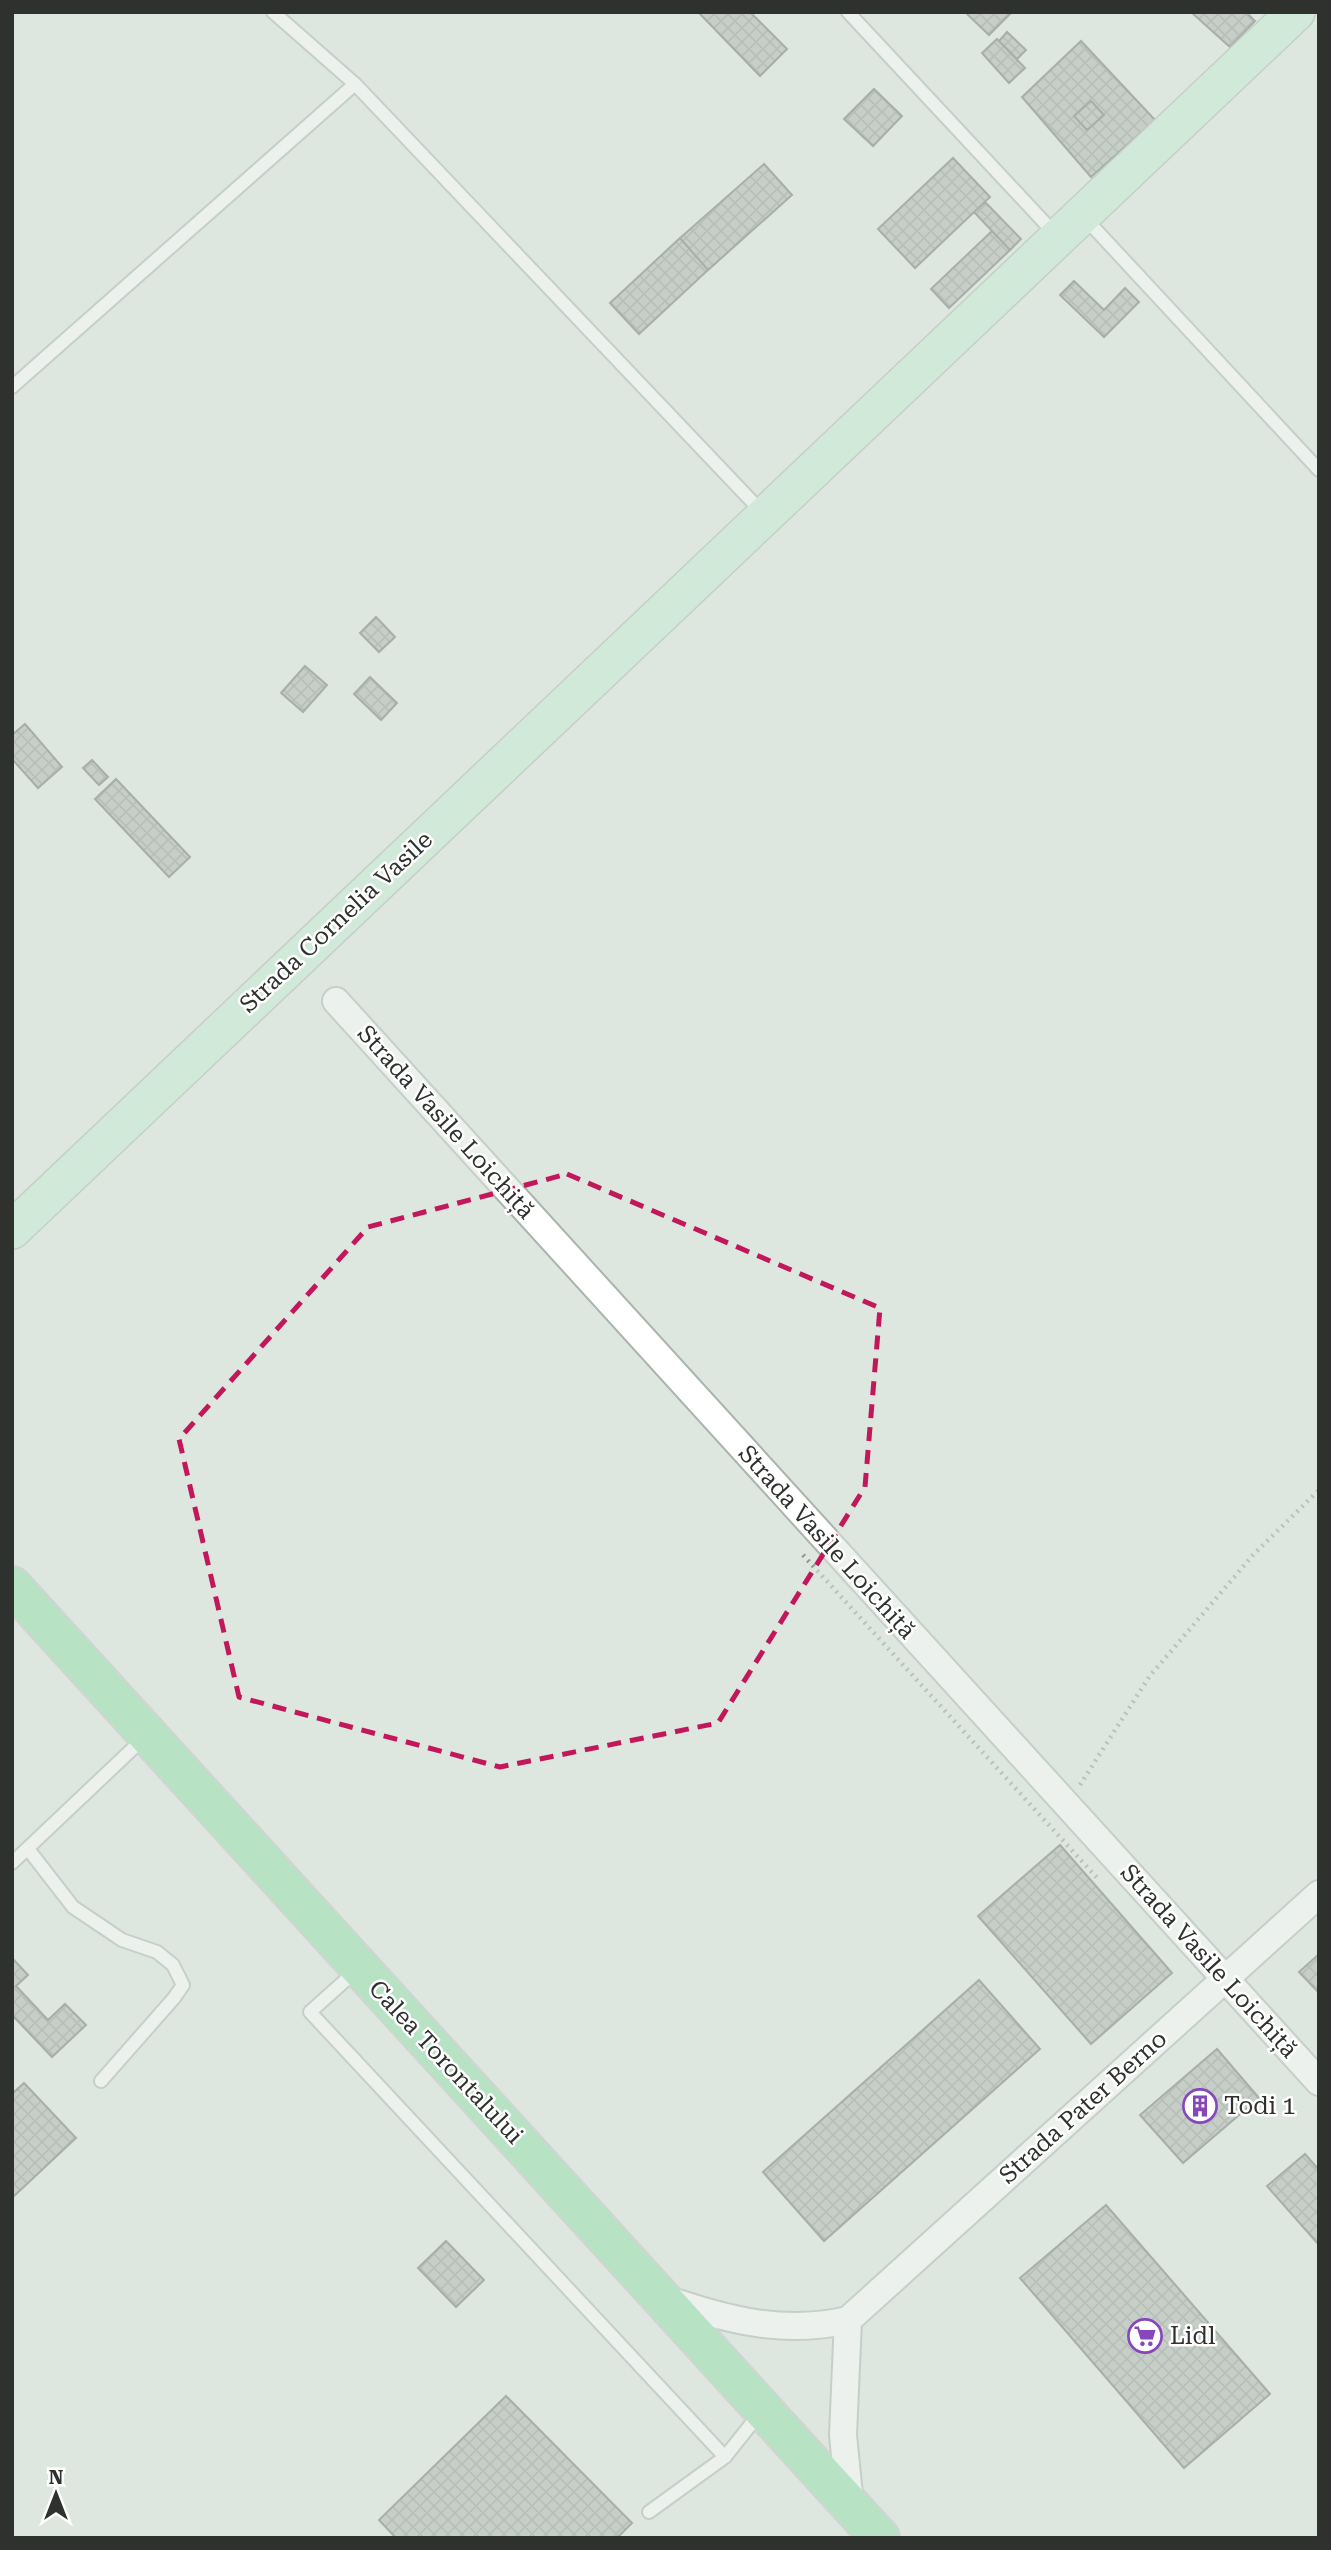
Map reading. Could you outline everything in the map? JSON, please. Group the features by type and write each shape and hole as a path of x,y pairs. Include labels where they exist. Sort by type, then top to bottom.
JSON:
{"main road":[{"name":"Calea Torontalului","path":"12,1586 880,2538"}],"street":[{"name":"Strada Cornelia Vasile","path":"12,1230 1296,12"},
{"name":"Strada Vasile Loichiță","path":"336,1002 1319,2082"},
{"name":"Strada Pater Berno","path":"848,2320 1319,1895"},
{"path":"664,2299 718,2317 774,2326 820,2327 848,2320 843,2435 850,2505"}],"lane":[{"path":"273,12 355,84 765,516"},
{"path":"848,12 1319,470"},
{"path":"12,387 355,84"},
{"path":"12,1863 147,1735"},
{"path":"28,1849 73,1907 122,1940 157,1952 173,1965 183,1984 174,1998 101,2081"},
{"path":"360,1968 310,2012 724,2457"},
{"path":"649,2512 724,2457 763,2410"}],"path":[{"path":"1063,1800 1079,1786 1149,1676 1253,1555 1319,1490"}],"highlighted area":[{"path":"567,1174 880,1308 865,1487 718,1723 500,1767 239,1697 179,1439 368,1227"}],"building":[{"path":"750,12 787,49 760,76 699,13"},
{"path":"965,12 1012,12 989,35"},
{"path":"1191,12 1246,12 1255,21 1230,47"},
{"path":"1007,32 1026,50 1017,59 999,41"},
{"path":"997,39 1025,68 1009,83 982,53"},
{"path":"1081,41 1155,120 1091,177 1022,97"},
{"path":"874,89 902,116 873,146 844,119"},
{"path":"1091,101 1104,115 1087,130 1074,116"},
{"path":"953,158 990,197 915,268 878,229"},
{"path":"764,164 792,195 708,270 680,238"},
{"path":"985,202 1021,239 1010,250 974,212"},
{"path":"992,231 1010,250 949,308 931,289"},
{"path":"680,238 708,270 639,334 610,303"},
{"path":"1074,281 1104,310 1125,288 1139,302 1104,337 1060,295"},
{"path":"376,617 395,637 379,652 360,633"},
{"path":"305,666 327,685 303,712 281,693"},
{"path":"370,677 397,703 381,720 354,694"},
{"path":"25,724 62,767 38,788 12,759 12,735"},
{"path":"92,760 108,777 99,785 83,768"},
{"path":"116,779 190,857 169,877 95,799"},
{"path":"1060,1845 1172,1973 1091,2044 978,1916"},
{"path":"1319,1954 1319,1993 1299,1972"},
{"path":"12,1958 28,1975 16,1986 48,2020 65,2004 86,2025 52,2057 12,2015"},
{"path":"979,1980 1040,2049 824,2241 763,2172"},
{"name":"Todi 1","path":"1217,2049 1259,2098 1183,2163 1140,2115"},
{"path":"24,2083 76,2138 12,2198 12,2094"},
{"path":"1305,2154 1319,2170 1319,2245 1267,2186"},
{"name":"Lidl","path":"1106,2205 1270,2394 1184,2468 1020,2278"},
{"path":"446,2241 484,2280 456,2307 418,2268"},
{"path":"506,2396 632,2523 617,2538 396,2538 379,2520"}],"place":[{"name":"Todi 1","path":"1200,2106"},
{"name":"Lidl","path":"1145,2336"}]}
